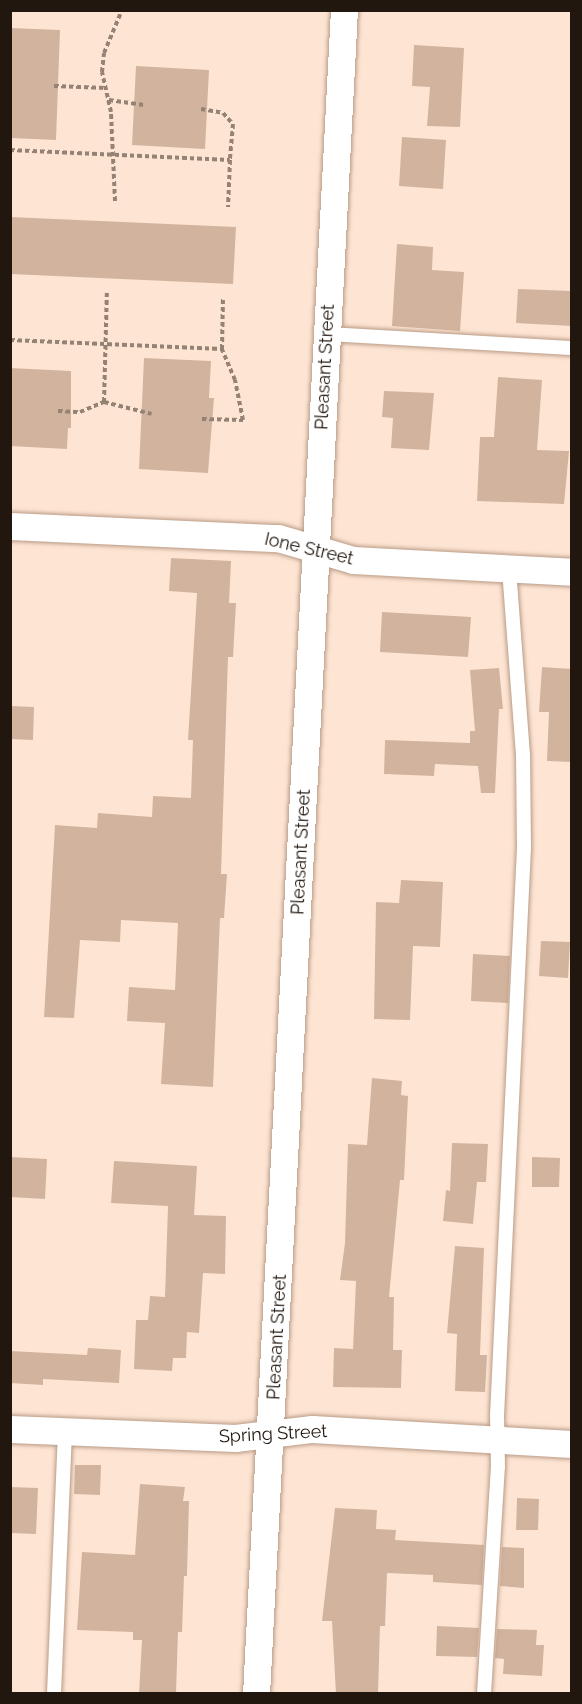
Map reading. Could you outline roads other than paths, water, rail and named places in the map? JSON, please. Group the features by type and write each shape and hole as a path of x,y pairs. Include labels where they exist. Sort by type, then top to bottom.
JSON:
{"street":[{"name":"Pleasant Street","path":"256,1694 272,1434 344,10"},
{"name":"Ione Street","path":"10,526 278,538 317,548 353,561 572,572"},
{"name":"Spring Street","path":"10,1429 235,1438 312,1429 572,1444"}],"lane":[{"path":"326,334 572,348"},
{"path":"484,1694 498,1441 524,848 523,755 509,569"},
{"path":"54,1694 65,1431"}]}
